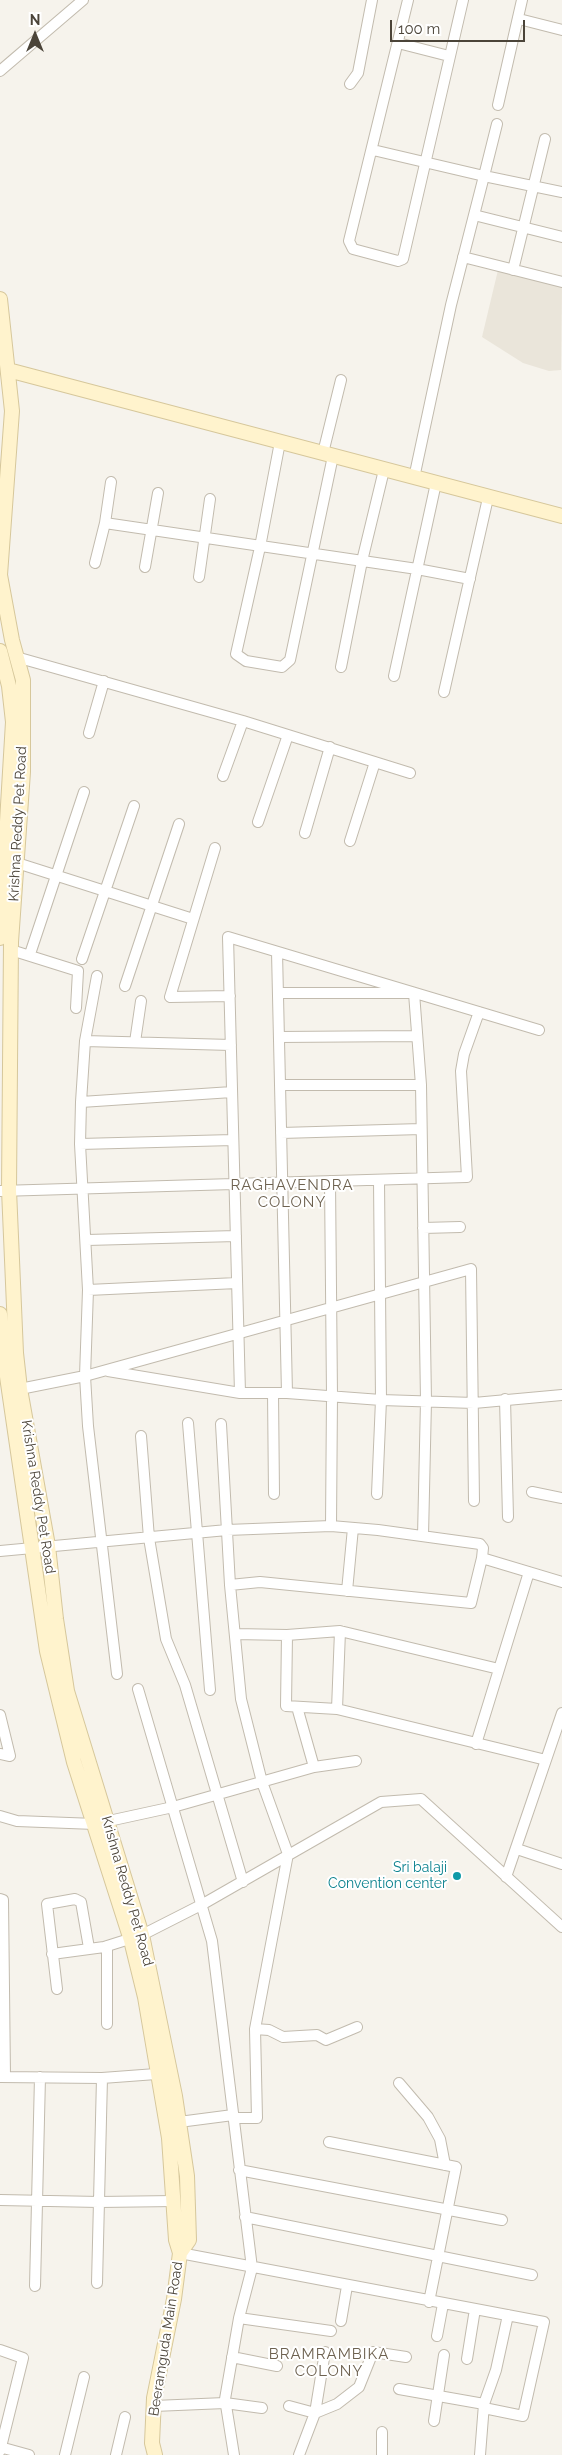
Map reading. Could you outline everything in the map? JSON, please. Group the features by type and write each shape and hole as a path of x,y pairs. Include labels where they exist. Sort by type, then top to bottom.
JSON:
{"main road":[{"name":"Krishna Reddy Pet Road","path":"0,299 12,411 0,575 4,619 23,680 23,772 11,950 4,1190 16,1353 20,1389 48,1546 56,1620 68,1691 101,1822 137,1937 179,2122 187,2176 189,2240 180,2254"},
{"path":"8,370 562,516"},
{"name":"Krishna Reddy Pet Road","path":"0,651 9,686 13,722 0,938"},
{"name":"Krishna Reddy Pet Road","path":"0,1314 8,1382 53,1678 74,1762 101,1822"},
{"name":"Krishna Reddy Pet Road","path":"137,1937 156,2074 168,2138 175,2201 176,2240 180,2254"},
{"name":"Beeramguda Main Road","path":"155,2455 152,2443 154,2406 174,2300 180,2254"}],"street":[{"path":"0,71 83,0"},
{"path":"350,84 358,73 372,0"},
{"path":"408,0 350,246 353,249 398,261 403,259 463,0"},
{"path":"498,105 522,0"},
{"path":"519,19 562,30"},
{"path":"398,43 449,56"},
{"path":"414,478 463,257 497,124"},
{"path":"514,270 546,139"},
{"path":"373,150 424,164 562,192"},
{"path":"474,215 562,237"},
{"path":"463,257 562,282"},
{"path":"280,442 260,547 236,654 246,661 279,668 287,665 290,660 312,554 341,380"},
{"path":"342,667 362,561 384,470"},
{"path":"95,563 105,523 111,482"},
{"path":"394,676 436,483"},
{"path":"145,567 158,493"},
{"path":"444,692 488,498"},
{"path":"199,577 210,499"},
{"path":"105,523 417,569 470,579"},
{"path":"16,657 243,721 410,773"},
{"path":"89,734 104,681"},
{"path":"223,776 243,721"},
{"path":"258,822 288,735"},
{"path":"305,833 330,747"},
{"path":"350,841 375,762"},
{"path":"31,951 84,792"},
{"path":"82,959 134,806"},
{"path":"125,986 179,824"},
{"path":"215,848 170,997 230,996"},
{"path":"16,863 193,919"},
{"path":"240,1393 228,937 539,1030"},
{"path":"11,950 78,971 76,1008"},
{"path":"277,952 288,1393"},
{"path":"97,976 86,1041 81,1102 80,1144 87,1240 88,1290 86,1376 88,1426 117,1674"},
{"path":"278,993 414,994"},
{"path":"414,994 415,1036 421,1085 426,1401 423,1536"},
{"path":"135,1042 141,1001"},
{"path":"4,1190 467,1177 461,1071 464,1054 479,1012"},
{"path":"279,1037 415,1036"},
{"path":"86,1041 231,1045"},
{"path":"280,1085 421,1085"},
{"path":"81,1102 232,1092"},
{"path":"282,1133 421,1129"},
{"path":"80,1144 233,1140"},
{"path":"377,1494 380,1400 378,1180"},
{"path":"330,1181 331,1526"},
{"path":"422,1228 460,1227"},
{"path":"87,1240 236,1236"},
{"path":"20,1389 105,1371 472,1268 474,1501"},
{"path":"88,1290 237,1283"},
{"path":"105,1371 240,1393 288,1393 380,1400 474,1403 562,1395"},
{"path":"273,1393 274,1494"},
{"path":"505,1399 508,1517"},
{"path":"188,1423 210,1690"},
{"path":"179,2122 233,2117 257,2118 255,2029 288,1854 262,1782 241,1699 230,1585 220,1424"},
{"path":"141,1436 149,1538 166,1638 185,1686 243,1882"},
{"path":"532,1492 546,1493 562,1498"},
{"path":"0,1551 227,1530 331,1526 480,1544 483,1548 471,1603 260,1582 230,1585"},
{"path":"347,1590 353,1528"},
{"path":"482,1558 562,1582"},
{"path":"476,1744 529,1572"},
{"path":"235,1634 287,1635 340,1631 499,1669"},
{"path":"337,1709 340,1631"},
{"path":"287,1635 286,1706 337,1709 546,1760"},
{"path":"138,1689 203,1904 212,1941 252,2268 239,2318 225,2403 234,2455"},
{"path":"297,1707 314,1766"},
{"path":"506,1877 562,1713"},
{"path":"0,1715 10,1756 0,1754"},
{"path":"0,1816 17,1821 101,1822 173,1807 314,1766 356,1761"},
{"path":"52,1954 107,1946 137,1937 243,1882 288,1854 381,1802 420,1799 562,1927"},
{"path":"517,1849 562,1864"},
{"path":"0,1899 3,1900 3,2077 102,2078 156,2074"},
{"path":"57,1989 46,1907 49,1903 76,1899 81,1902 90,1948"},
{"path":"107,1946 107,2024"},
{"path":"255,2029 270,2030 283,2037 317,2035 326,2040 357,2027"},
{"path":"35,2286 40,2078"},
{"path":"97,2283 102,2078"},
{"path":"398,2083 428,2117 440,2139 445,2165"},
{"path":"329,2142 456,2167 429,2302"},
{"path":"239,2170 502,2220"},
{"path":"0,2200 175,2201"},
{"path":"245,2217 532,2275"},
{"path":"180,2254 544,2322 523,2416 399,2389"},
{"path":"341,2321 348,2286"},
{"path":"437,2336 443,2304"},
{"path":"467,2359 475,2310"},
{"path":"480,2455 484,2406 496,2370 508,2315"},
{"path":"239,2318 332,2331"},
{"path":"0,2350 23,2358 0,2449 29,2455"},
{"path":"299,2455 315,2414 326,2352"},
{"path":"290,2406 315,2414 337,2404 359,2386 373,2352 406,2357"},
{"path":"434,2421 444,2355"},
{"path":"232,2357 277,2366"},
{"path":"65,2455 84,2377"},
{"path":"154,2406 225,2403 262,2408"},
{"path":"116,2455 125,2417"},
{"path":"382,2432 382,2455"}],"shaded area":[{"path":"498,270 562,286 561,370 549,371 523,363 482,337"}],"place":[{"name":"Sri balaji Convention center","path":"457,1876"}],"district":[{"name":"RAGHAVENDRA COLONY","path":"292,1194"},
{"name":"BRAMRAMBIKA COLONY","path":"329,2362"}]}
